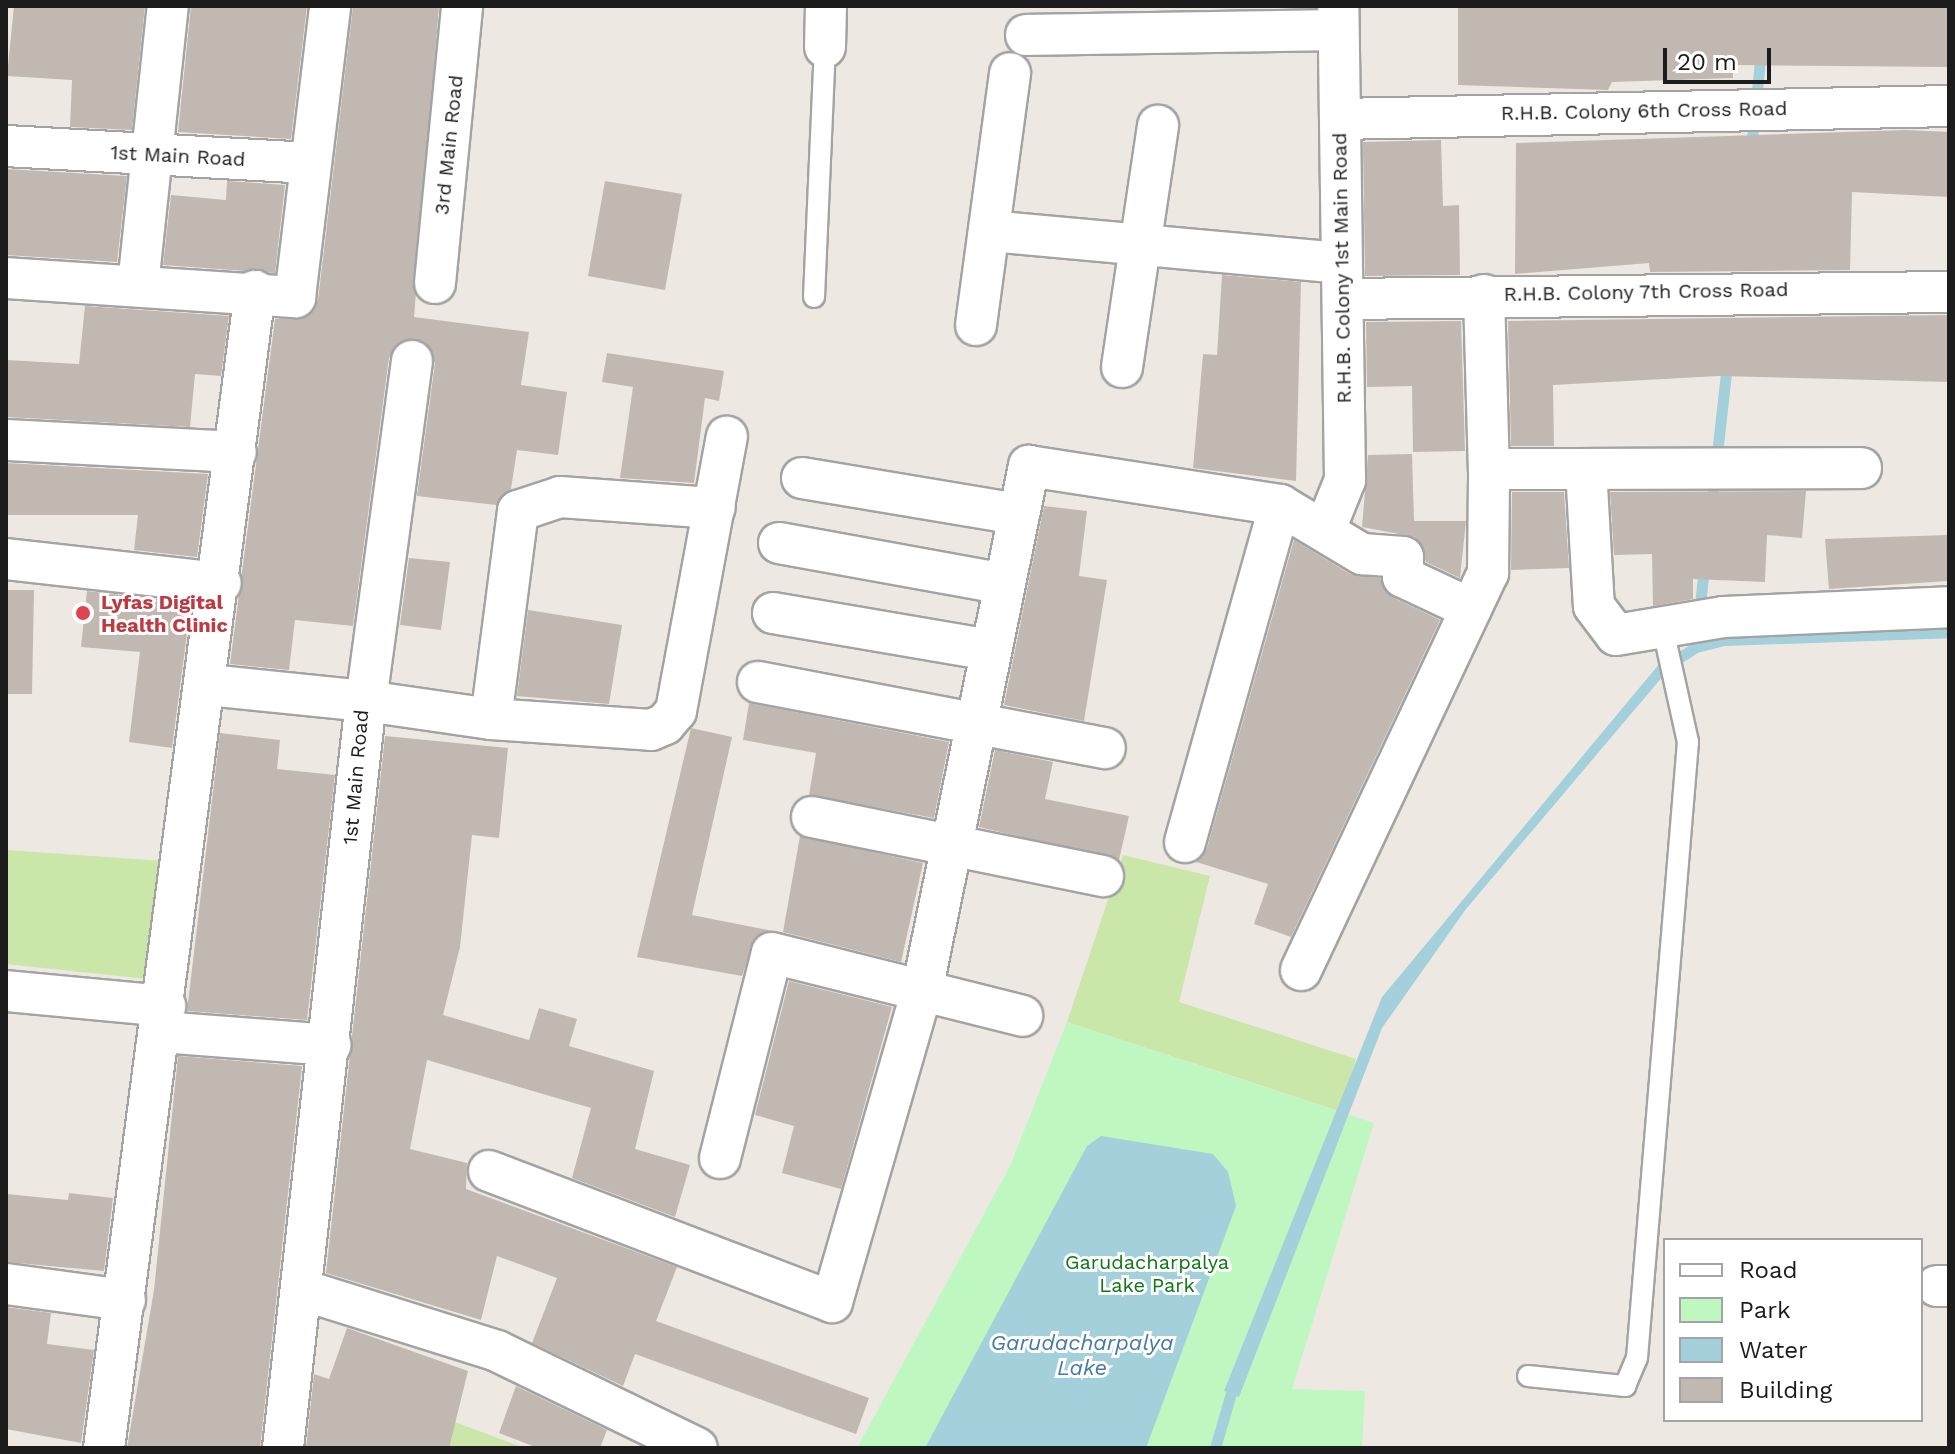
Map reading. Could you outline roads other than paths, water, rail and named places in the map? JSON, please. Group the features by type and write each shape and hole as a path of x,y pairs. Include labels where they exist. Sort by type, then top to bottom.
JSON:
{"street":[{"path":"138,285 168,6"},
{"path":"6,278 255,291 295,297 330,6"},
{"name":"3rd Main Road","path":"435,283 462,6"},
{"path":"825,47 826,6"},
{"path":"1026,35 1338,18"},
{"name":"R.H.B. Colony 1st Main Road","path":"1326,527 1345,480 1338,18"},
{"path":"976,325 1010,73"},
{"name":"R.H.B. Colony 6th Cross Road","path":"1340,119 1949,106"},
{"path":"1122,367 1158,126"},
{"name":"1st Main Road","path":"6,146 309,163"},
{"name":"R.H.B. Colony 7th Cross Road","path":"989,231 1342,281 1484,295 1949,292"},
{"path":"104,1448 208,685 255,291"},
{"path":"1301,970 1488,573 1489,469 1484,295"},
{"path":"412,361 366,701 491,719 651,730 665,724 676,711 727,437"},
{"path":"6,440 236,452"},
{"path":"489,1171 832,1302 922,991 1016,514 1029,466 1280,505 1326,527 1362,554 1403,557 1403,577 1471,609"},
{"path":"1489,469 1861,468"},
{"path":"1586,469 1594,606 1616,635 1724,617 1949,607"},
{"path":"802,478 1016,514"},
{"path":"491,719 518,511 560,497 715,508"},
{"path":"1185,842 1280,505"},
{"path":"779,543 1004,584"},
{"path":"6,559 221,583"},
{"path":"773,613 990,650"},
{"path":"758,682 1105,748"},
{"name":"1st Main Road","path":"208,685 366,701 306,1291 283,1448"},
{"path":"812,817 1103,876"},
{"path":"720,1158 772,953 1022,1016"},
{"path":"6,991 330,1045"},
{"path":"6,1284 125,1300"},
{"path":"306,1291 497,1351 697,1448"}],"lane":[{"path":"814,297 825,47"},
{"path":"1528,1376 1625,1386 1637,1358 1688,742 1663,629"}],"water":[{"path":"1660,663 1669,669 1466,909 1382,1028 1239,1397 1224,1391 1382,997"},
{"name":"Garudacharpalya Lake","path":"1101,1136 1213,1154 1228,1172 1236,1206 1146,1448 925,1448 1087,1146"}],"waterway":[{"path":"1751,149 1761,51"},
{"path":"1711,507 1727,365"},
{"path":"1699,614 1704,567"},
{"path":"1668,665 1696,647 1725,640 1949,632"},
{"path":"1215,1448 1235,1379"}],"place":[{"name":"Lyfas Digital Health Clinic","path":"83,613"}],"park label":[{"name":"Garudacharpalya Lake Park","path":"1147,1274"}]}
